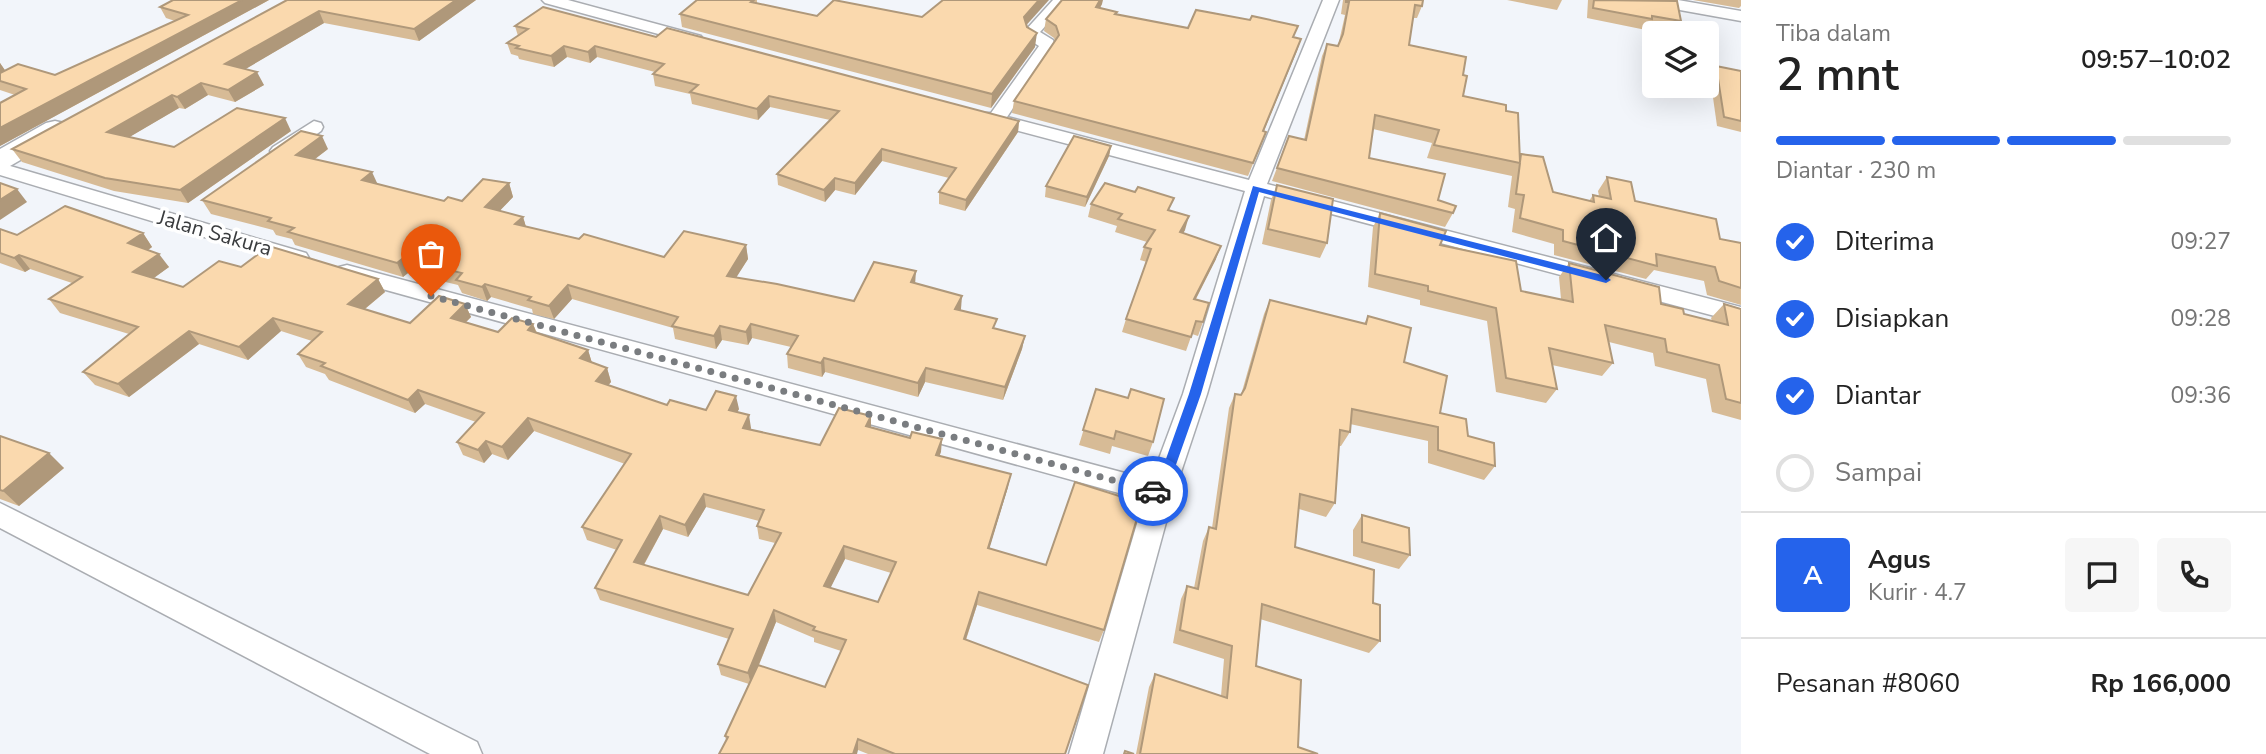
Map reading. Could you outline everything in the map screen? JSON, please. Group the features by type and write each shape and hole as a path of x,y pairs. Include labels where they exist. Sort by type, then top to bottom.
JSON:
{"street":[{"path":"550,0 712,43"},
{"path":"996,119 1047,46 1047,43 1032,32 1061,0"},
{"path":"1086,754 1160,493 1195,394 1256,188 1331,0"},
{"path":"1652,0 1740,21"},
{"path":"969,112 1741,315"},
{"path":"0,160 73,120"},
{"path":"270,159 314,127"},
{"name":"Jalan Sakura","path":"0,169 513,319 1160,493"},
{"path":"180,223 203,207"},
{"path":"0,516 465,754"}],"building":[{"path":"173,0 242,0 0,128 0,103 26,89 0,81 0,73 18,64 55,75 188,15 160,7"},
{"path":"287,0 456,0 414,29 319,11 225,64 257,72 228,90 201,83 177,97 172,95 107,132 174,147 237,108 285,118 180,190 105,178 12,149"},
{"path":"697,0 754,0 751,2 817,16 834,0 922,17 943,0 1039,0 1024,17 1027,27 1037,33 992,94 680,14"},
{"path":"1062,0 1100,0 1096,7 1117,12 1115,14 1188,28 1196,10 1250,20 1252,16 1298,26 1293,37 1301,39 1263,131 1266,132 1253,163 1014,101 1059,35 1056,26 1046,19"},
{"path":"1346,0 1423,0 1422,6 1415,5 1409,45 1466,57 1463,75 1467,76 1463,96 1506,105 1506,111 1518,113 1520,162 1521,154 1543,157 1553,192 1594,202 1593,195 1611,199 1607,177 1631,182 1635,201 1716,219 1720,239 1741,243 1741,288 1719,281 1715,267 1656,254 1657,266 1563,241 1563,230 1520,218 1524,195 1516,194 1520,163 1434,145 1439,130 1375,115 1369,158 1445,174 1438,200 1456,206 1453,213 1277,168 1289,136 1306,140 1327,44 1338,46 1343,34 1349,2"},
{"path":"1594,0 1677,1 1681,21 1652,16 1652,19 1593,8"},
{"path":"543,7 656,37 667,28 1019,121 966,200 939,192 956,168 882,149 855,183 835,178 824,190 777,174 839,111 769,96 757,109 690,92 698,85 653,74 664,64 595,46 588,52 564,46 551,56 516,48 519,46 507,43 528,29 515,26"},
{"path":"1719,67 1741,71 1741,121 1724,117"},
{"path":"301,131 322,136 296,155 372,172 362,180 444,201 448,197 462,201 483,179 509,183 485,207 523,217 515,224 579,239 584,234 664,257 684,231 746,245 727,276 854,301 874,262 916,271 911,282 962,296 955,309 997,319 993,328 1025,336 1005,387 926,368 918,383 824,358 821,363 787,354 798,336 751,324 746,332 720,326 714,336 672,326 678,317 568,285 549,306 528,300 531,297 485,284 482,287 456,280 462,273 402,259 397,263 288,232 294,228 268,221 271,218 202,200"},
{"path":"1074,136 1111,146 1087,197 1046,186"},
{"path":"0,183 17,189 0,200"},
{"path":"1105,183 1135,192 1138,187 1174,198 1168,210 1189,216 1180,232 1221,246 1194,299 1209,303 1203,322 1196,321 1191,337 1126,319 1151,249 1144,247 1155,230 1118,219 1122,214 1091,204"},
{"path":"1277,185 1333,199 1327,243 1268,229"},
{"path":"65,206 143,233 128,243 159,254 133,272 183,287 219,261 241,267 269,246 378,279 348,304 410,323 439,296 465,304 451,318 498,332 512,318 533,324 528,330 588,350 580,358 607,368 596,381 667,405 670,400 706,410 716,391 736,396 729,410 749,415 743,428 820,445 839,408 871,416 866,426 910,438 912,432 942,439 936,455 1011,474 988,548 1046,565 1075,482 1119,496 1120,491 1143,498 1104,630 979,592 964,639 1088,685 1065,754 895,754 858,739 853,754 719,754 758,665 825,687 846,640 813,630 815,627 774,610 748,673 718,664 733,629 595,588 622,540 582,527 631,454 528,418 502,447 486,441 478,450 457,442 484,413 418,390 408,400 321,366 325,363 298,354 322,332 273,318 239,347 189,331 118,384 83,372 138,327 49,299 82,277 19,255 14,258 0,253 0,229 17,235","holes":["704,494 764,510 757,526 781,533 748,595 634,562 660,516 685,525","844,546 896,562 878,602 824,586"]},
{"path":"1380,213 1446,231 1440,245 1516,261 1521,291 1573,302 1569,263 1659,287 1661,304 1683,309 1684,314 1728,325 1724,304 1741,309 1741,403 1726,399 1719,365 1667,352 1665,339 1605,325 1613,363 1549,348 1557,389 1506,378 1496,308 1428,291 1428,286 1375,274"},
{"path":"1270,300 1366,324 1368,316 1411,328 1404,362 1447,376 1440,413 1466,419 1468,436 1494,443 1495,466 1438,450 1438,427 1352,409 1350,432 1340,430 1335,503 1300,494 1295,547 1374,570 1373,603 1380,605 1380,641 1262,604 1256,666 1301,680 1298,747 1318,754 1140,754 1155,674 1227,698 1232,646 1180,630 1187,586 1198,589 1209,527 1216,529 1235,394 1241,395 1245,388"},
{"path":"1096,389 1128,398 1131,389 1164,399 1153,442 1116,431 1114,439 1083,430"},
{"path":"0,436 49,453 3,491 0,490"},
{"path":"1362,515 1409,528 1410,555 1362,542"}],"way so far":[{"path":"431,296 1153,491"}],"route":[{"path":"1153,491 1160,493 1195,394 1256,188 1606,280"}]}
